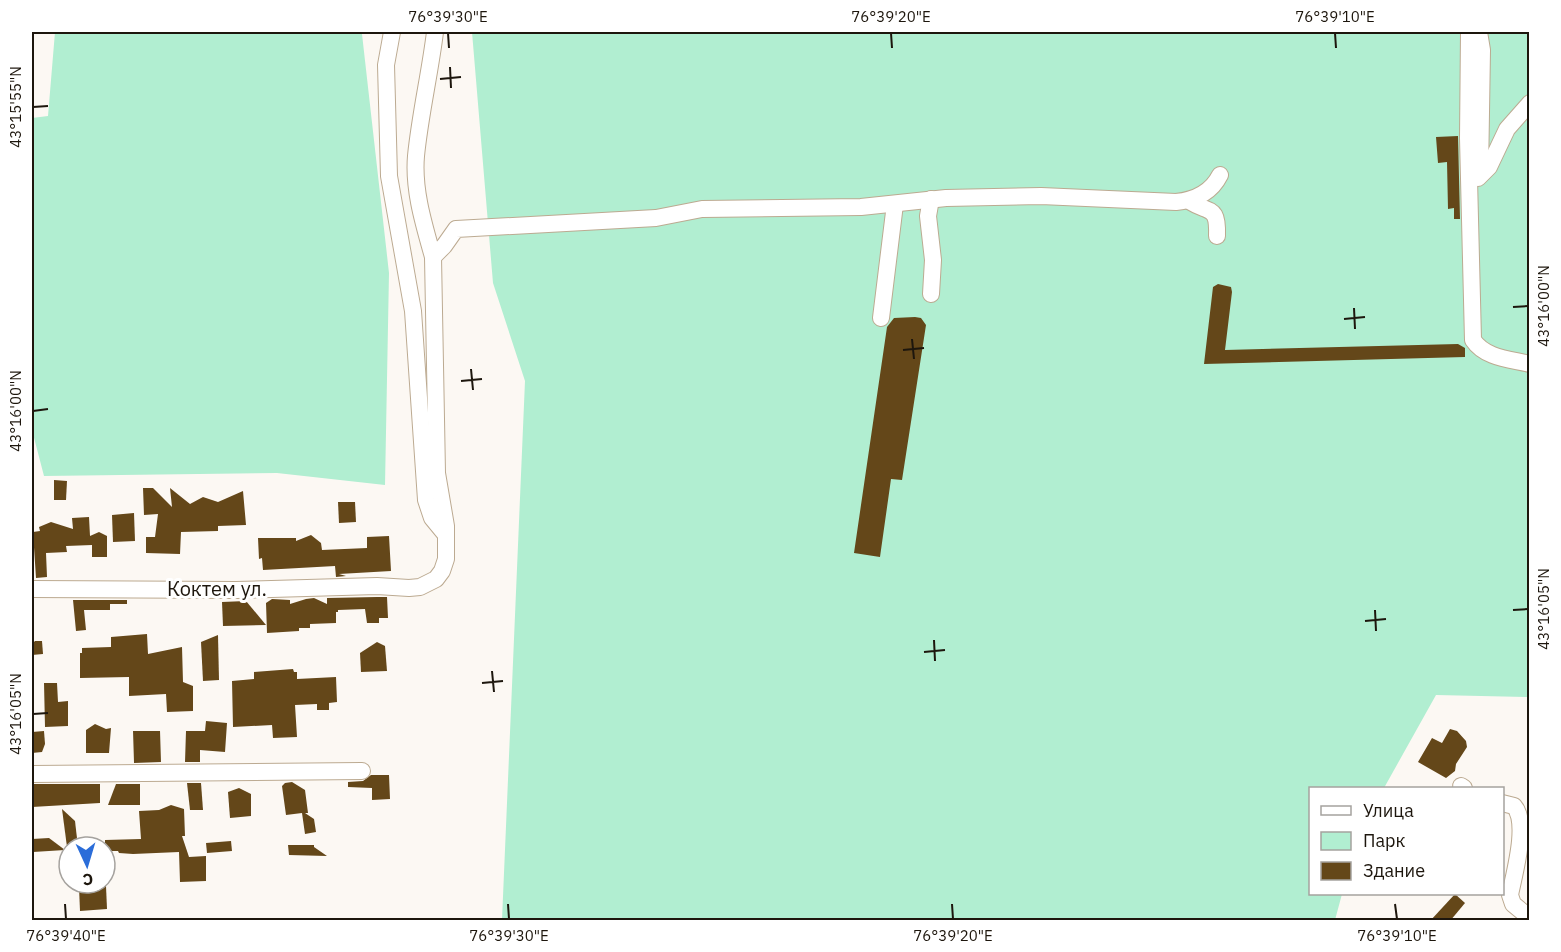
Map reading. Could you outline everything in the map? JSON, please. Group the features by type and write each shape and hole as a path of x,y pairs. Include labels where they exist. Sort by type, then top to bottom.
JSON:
{"street":[{"path":"392,32 386,65 389,176 413,311 426,500 432,518 446,535"},
{"name":"Коктем ул.","path":"32,589 236,590 377,586 402,588 420,586 435,579 442,571 446,559 446,535 437,473 433,257 423,224 416,157 435,32"},
{"path":"1469,32 1468,138 1475,179"},
{"path":"1479,32 1482,50 1475,179 1473,340 1480,350 1491,355 1530,364"},
{"path":"1475,179 1489,166 1508,129 1530,103"},
{"path":"1189,201 1215,186 1220,175"},
{"path":"433,257 456,229 646,219 702,209 833,208 931,199 1041,196 1158,202 1189,201 1209,209 1215,216 1217,236"},
{"path":"931,199 928,216 933,260 931,294"},
{"path":"880,318 895,204"},
{"path":"32,774 362,771"},
{"path":"1504,803 1514,806 1520,815 1520,835 1510,895 1513,904 1530,918"}],"green space":[{"path":"55,32 360,32 362,34 389,273 385,485 277,473 44,476 32,430 32,118 48,116"},
{"path":"472,32 1529,32 1529,697 1436,695 1385,787 1309,787 1309,895 1342,895 1335,920 502,920 525,381 493,283"}],"building":[{"path":"1458,136 1460,219 1454,219 1454,208 1448,209 1447,162 1438,163 1436,137"},
{"path":"1218,284 1231,287 1232,292 1225,350 1458,344 1465,348 1465,357 1204,364 1213,287"},
{"path":"894,318 921,318 926,325 902,480 891,479 880,557 854,553 887,327"},
{"path":"54,480 67,481 66,500 54,500"},
{"path":"143,488 153,488 172,507 170,488 190,504 203,497 218,502 243,491 246,525 218,526 218,531 181,532 180,554 146,553 146,537 155,537 158,514 144,515"},
{"path":"338,502 355,502 356,522 339,523"},
{"path":"134,513 135,541 113,542 112,515"},
{"path":"89,517 90,536 99,532 107,536 107,557 92,557 92,545 66,546 67,552 46,553 47,577 36,578 33,532 40,531 39,527 51,522 73,529 72,518"},
{"path":"311,535 321,543 322,550 367,548 367,537 389,536 391,571 339,574 346,576 336,577 335,566 263,570 262,558 259,559 258,538 296,538 296,541"},
{"path":"387,597 388,618 379,618 379,623 367,623 365,609 338,610 336,623 310,624 310,628 299,628 299,631 267,633 266,603 272,599 290,600 290,604 314,598 327,604 327,598"},
{"path":"73,600 127,600 127,604 110,604 110,610 84,610 86,630 76,631"},
{"path":"246,601 266,625 223,626 222,602"},
{"path":"147,634 148,654 182,647 183,682 193,686 193,711 167,712 166,694 129,696 129,677 80,678 82,648 111,647 111,637"},
{"path":"218,635 219,680 203,681 201,642"},
{"path":"35,641 42,641 43,654 32,655 32,644"},
{"path":"377,642 385,646 387,671 361,672 360,653"},
{"path":"293,669 297,672 297,679 336,677 337,702 329,703 329,710 317,710 317,704 295,705 297,737 273,738 272,725 233,727 232,681 254,679 254,672"},
{"path":"44,683 57,683 58,702 68,701 68,726 45,727"},
{"path":"206,721 227,723 225,752 200,750 200,762 185,762 186,731 205,731"},
{"path":"95,724 106,729 111,728 109,753 86,753 86,730"},
{"path":"1450,729 1457,731 1466,741 1467,747 1456,764 1455,771 1446,778 1418,762 1432,738 1442,743"},
{"path":"44,731 45,744 42,752 32,753 32,732"},
{"path":"133,731 160,731 161,762 134,763"},
{"path":"371,775 389,775 390,799 372,800 372,788 348,787 348,782 363,781"},
{"path":"292,782 305,790 308,813 305,813 314,819 316,832 305,834 302,813 286,815 282,786"},
{"path":"187,783 201,783 203,810 190,810"},
{"path":"32,784 100,784 100,803 32,807"},
{"path":"116,784 140,784 140,805 108,805"},
{"path":"239,788 251,794 251,816 230,818 228,792"},
{"path":"171,805 184,809 185,836 182,836 189,857 206,856 206,881 180,882 179,852 133,854 117,851 117,840 141,839 139,811 159,810"},
{"path":"62,809 75,821 77,835 65,835"},
{"path":"49,838 57,844 57,850 33,852 32,839"},
{"path":"231,841 232,851 207,853 206,843"},
{"path":"288,845 314,845 327,856 289,855"},
{"path":"79,895 106,895 107,909 80,911"},
{"path":"1454,895 1465,903 1450,921 1430,921"}]}
